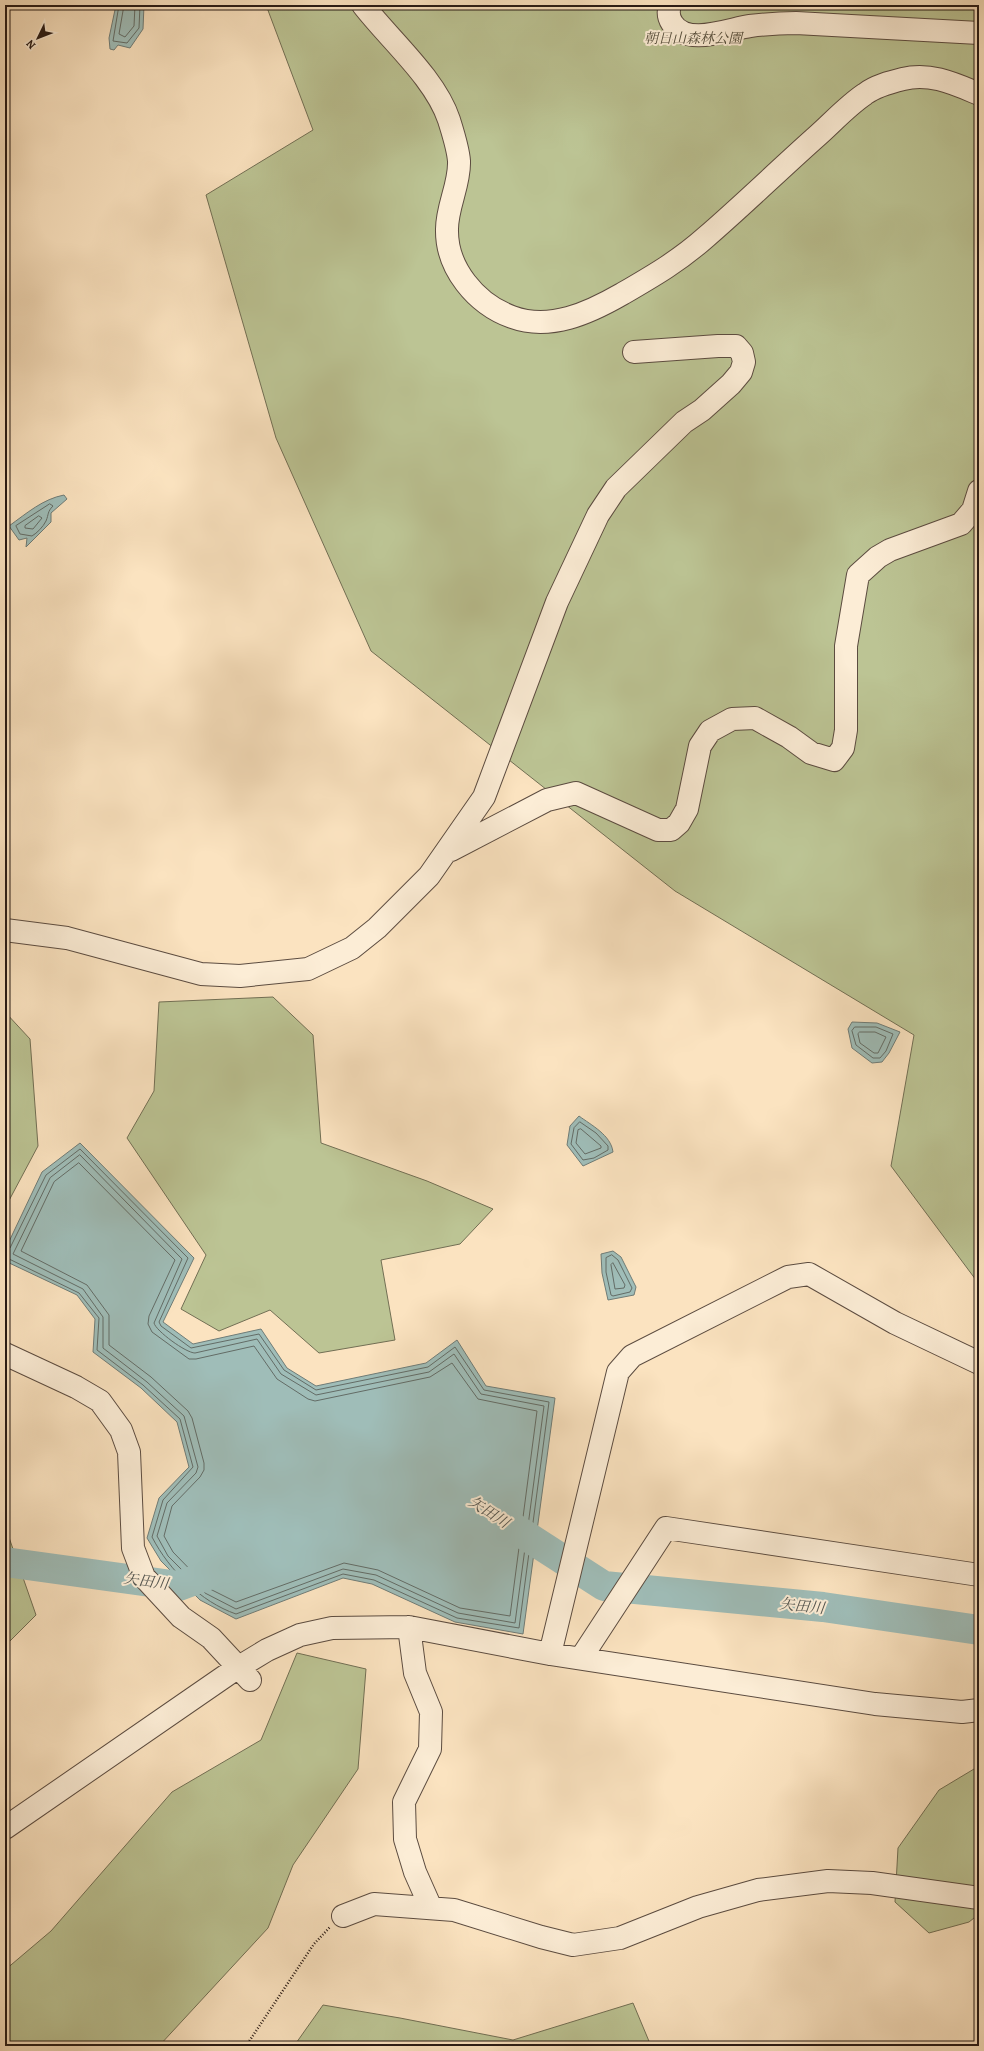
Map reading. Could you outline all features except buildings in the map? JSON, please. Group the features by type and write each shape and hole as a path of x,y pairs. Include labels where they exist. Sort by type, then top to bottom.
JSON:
{"street":[{"path":"363,5 422,75 436,95 448,118 458,161 457,184 447,229 450,253 459,274 470,289 489,305 512,317 541,323 568,318 595,310 670,266 706,237 866,92 905,78 925,76 948,81 979,94"},
{"path":"670,5 669,16 675,27 686,33 698,35 711,35 737,28 769,24 796,23 979,33"},
{"path":"5,930 67,938 201,974 240,976 308,969 352,948 378,928 429,876 484,797 557,602 598,514 616,488 684,422 702,410 731,384 740,372 744,362 742,353 736,346 634,352"},
{"path":"446,852 547,800 576,793 658,830 671,830 679,823 687,809 700,746 710,731 732,719 755,718 789,737 811,753 834,760 842,748 846,730 846,646 858,575 878,557 890,550 961,524 973,510 979,491"},
{"path":"550,1654 618,1372 632,1356 788,1277 809,1274 895,1323 979,1363"},
{"path":"5,1354 76,1387 100,1401 121,1430 129,1452 133,1548 144,1577 181,1617 212,1638 244,1674"},
{"path":"581,1658 666,1528 979,1575"},
{"path":"409,1627 415,1673 431,1712 430,1750 404,1802 405,1839 415,1872 431,1908"},
{"path":"5,1828 244,1674 267,1650 300,1635 332,1628 409,1627 550,1654 875,1704 962,1712 979,1710"},
{"path":"342,1916 374,1904 454,1910 541,1937 573,1945 620,1938 698,1907 758,1890 828,1881 872,1883 979,1898"}],"path":[{"path":"246,2046 314,1944 342,1916"}],"green space":[{"name":"朝日山森林公園","path":"266,5 979,5 979,1284 891,1166 914,1035 675,891 371,651 276,438 206,195 313,130"},
{"path":"273,997 313,1035 321,1143 427,1181 493,1209 460,1244 381,1260 395,1340 319,1353 270,1310 219,1331 181,1309 206,1255 127,1138 154,1091 159,1002"},
{"path":"5,1012 30,1039 38,1146 5,1208"},
{"path":"5,1526 36,1615 5,1646"},
{"path":"297,1653 366,1669 358,1769 293,1865 268,1928 159,2046 5,2046 5,1970 51,1931 172,1792 261,1740"},
{"path":"979,1766 979,1914 969,1922 929,1933 895,1902 898,1848 939,1790"},
{"path":"633,2003 651,2046 294,2046 323,2005 513,2040"}],"water":[{"path":"116,5 144,5 143,29 130,48 118,45 114,50 110,49 109,38"},
{"path":"64,495 67,499 51,513 51,522 26,547 27,538 19,540 9,526 42,503"},
{"path":"852,1022 877,1023 900,1032 889,1053 882,1062 872,1063 852,1048 848,1029"},
{"path":"579,1116 595,1127 609,1140 613,1152 583,1166 567,1145 570,1126"},
{"path":"80,1143 194,1258 163,1322 193,1344 261,1329 287,1368 316,1386 426,1363 457,1340 486,1386 555,1398 523,1634 455,1622 372,1584 343,1578 236,1619 200,1600 161,1561 147,1538 159,1498 189,1467 177,1422 141,1388 93,1352 95,1319 77,1295 5,1261 5,1250 42,1172"},
{"path":"613,1251 621,1257 636,1287 634,1295 608,1300 602,1273 601,1254"}],"waterway":[{"name":"矢田川","path":"500,1519 604,1586 823,1607 979,1630"},
{"name":"矢田川","path":"5,1562 179,1586 222,1570"}]}
